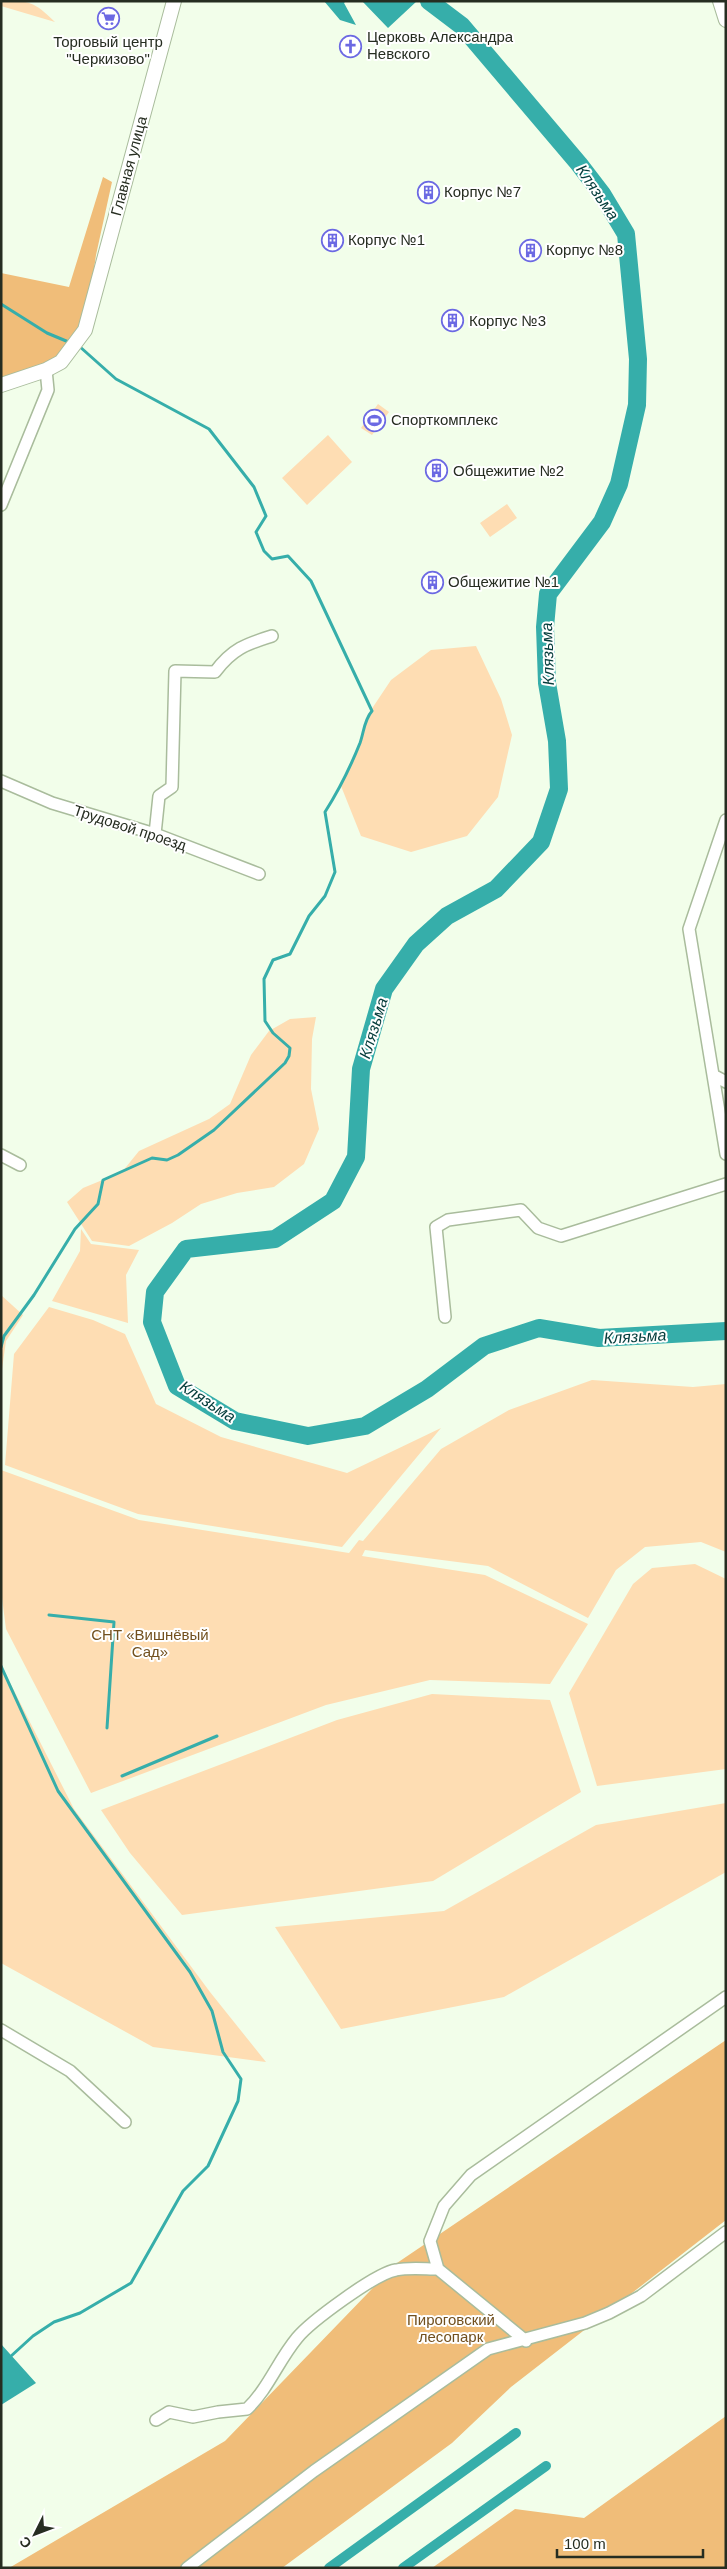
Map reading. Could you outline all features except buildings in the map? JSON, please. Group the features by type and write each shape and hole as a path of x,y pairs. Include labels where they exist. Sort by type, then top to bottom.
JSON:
{"main road":[{"name":"Главная улица","path":"46,370 60,362 77,341 174,1"},
{"path":"720,1 726,20"},
{"path":"1,385 46,370"}],"street":[{"path":"1,505 48,390 46,370"},
{"path":"155,834 159,796 172,787 175,671 215,672 223,661 244,645 272,636"},
{"name":"Трудовой проезд","path":"1,781 52,803 155,834 260,874"},
{"path":"726,820 689,929 726,1154"},
{"path":"713,1075 726,1082"},
{"path":"1,1155 20,1165"},
{"path":"445,1317 436,1227 448,1220 521,1210 538,1228 561,1236 726,1184"},
{"path":"526,2341 438,2270 430,2241 444,2206 471,2175 726,1997"},
{"path":"1,2030 70,2071 126,2122"},
{"path":"187,2568 314,2471 488,2349 526,2341 585,2323 641,2296 726,2232"},
{"path":"156,2420 169,2412 193,2417 247,2409 259,2397 298,2336 370,2280 396,2270 438,2270"}],"green space":[{"path":"1,1 19,1 31,4 42,10 55,22 1,6"},
{"path":"103,177 112,182 96,255 85,330 61,362 1,385 1,273 69,287"},
{"name":"Спорткомплекс","path":"378,404 389,412 372,435 361,428"},
{"path":"328,435 352,462 307,505 282,478"},
{"path":"507,504 517,518 490,537 480,523"},
{"path":"476,646 501,699 512,735 498,797 467,836 411,852 361,836 341,786 361,741 367,716 391,680 431,650"},
{"path":"316,1017 312,1039 311,1089 319,1129 304,1164 274,1187 237,1193 201,1204 172,1223 129,1246 92,1241 67,1202 83,1188 122,1172 139,1151 209,1119 230,1104 251,1055 269,1031 290,1019"},
{"path":"81,1229 91,1244 139,1250 126,1275 128,1323 52,1301 80,1251"},
{"path":"1,1295 23,1315 6,1341 1,1376"},
{"path":"49,1307 93,1320 125,1334 156,1404 221,1437 347,1473 441,1428 342,1547 138,1514 5,1465 14,1354"},
{"name":"СНТ «Вишнёвый Сад»","path":"592,1380 693,1387 726,1384 726,1552 701,1542 645,1547 616,1570 588,1618 488,1566 365,1550 362,1556 485,1575 588,1624 550,1684 430,1680 326,1705 91,1793 6,1629 1,1590 1,1470 139,1520 349,1553 359,1540 363,1541 441,1449 509,1410"},
{"path":"695,1564 726,1579 726,1769 597,1786 569,1693 633,1584 652,1568"},
{"path":"1,1665 74,1809 210,1992 266,2062 153,2047 1,1963"},
{"path":"432,1694 550,1700 581,1792 433,1881 182,1915 130,1853 101,1810 337,1720"},
{"path":"726,1803 726,1872 504,1997 341,2029 275,1927 444,1911 596,1825"},
{"name":"Пироговский лесопарк","path":"726,2040 726,2220 511,2387 452,2443 282,2568 9,2568 225,2441 397,2263"},
{"path":"726,2416 726,2568 432,2568 515,2509 584,2518"}],"water":[{"path":"324,1 346,1 344,3 356,25 340,20"},
{"path":"362,1 417,1 388,28"},
{"path":"1,2344 36,2383 1,2405"}],"waterway":[{"name":"Клязьма","path":"429,1 462,26 579,164 602,194 626,234 638,359 637,405 619,484 602,522 548,594 545,627 547,683 557,741 559,789 541,842 496,889 447,916 416,944 384,989 361,1069 356,1157 333,1201 275,1239 186,1249 155,1292 152,1322 177,1386 235,1421 308,1436 365,1426 427,1389 484,1346 539,1328 599,1338 726,1331"},
{"path":"1,304 47,333 71,343"},
{"path":"1,1347 4,1336 34,1295 75,1229 98,1204 103,1180 152,1158 167,1160 178,1155 214,1130 285,1063 289,1056 290,1048 273,1033 265,1021 264,979 273,960 290,954 309,916 325,896 335,872 325,812 348,770 360,743 367,718 372,711 311,581 288,556 272,559 264,551 256,532 266,516 254,487 209,429 116,379 79,346"},
{"path":"49,1615 114,1622 107,1728"},
{"path":"1,1666 58,1791 190,1972 212,2011 223,2052 241,2079 238,2101 208,2166 183,2191 131,2283 80,2313 54,2322 33,2336 10,2357"},
{"path":"122,1776 217,1736"},
{"path":"329,2568 516,2433"},
{"path":"403,2568 546,2466"}],"place":[{"name":"Торговый центр \"Черкизово\"","path":"108,19"},
{"name":"Церковь Александра Невского","path":"351,46"},
{"name":"Корпус №7","path":"428,192"},
{"name":"Корпус №1","path":"332,240"},
{"name":"Корпус №8","path":"530,250"},
{"name":"Корпус №3","path":"453,321"},
{"name":"Спорткомплекс","path":"375,420"},
{"name":"Общежитие №2","path":"437,471"},
{"name":"Общежитие №1","path":"432,582"}]}
